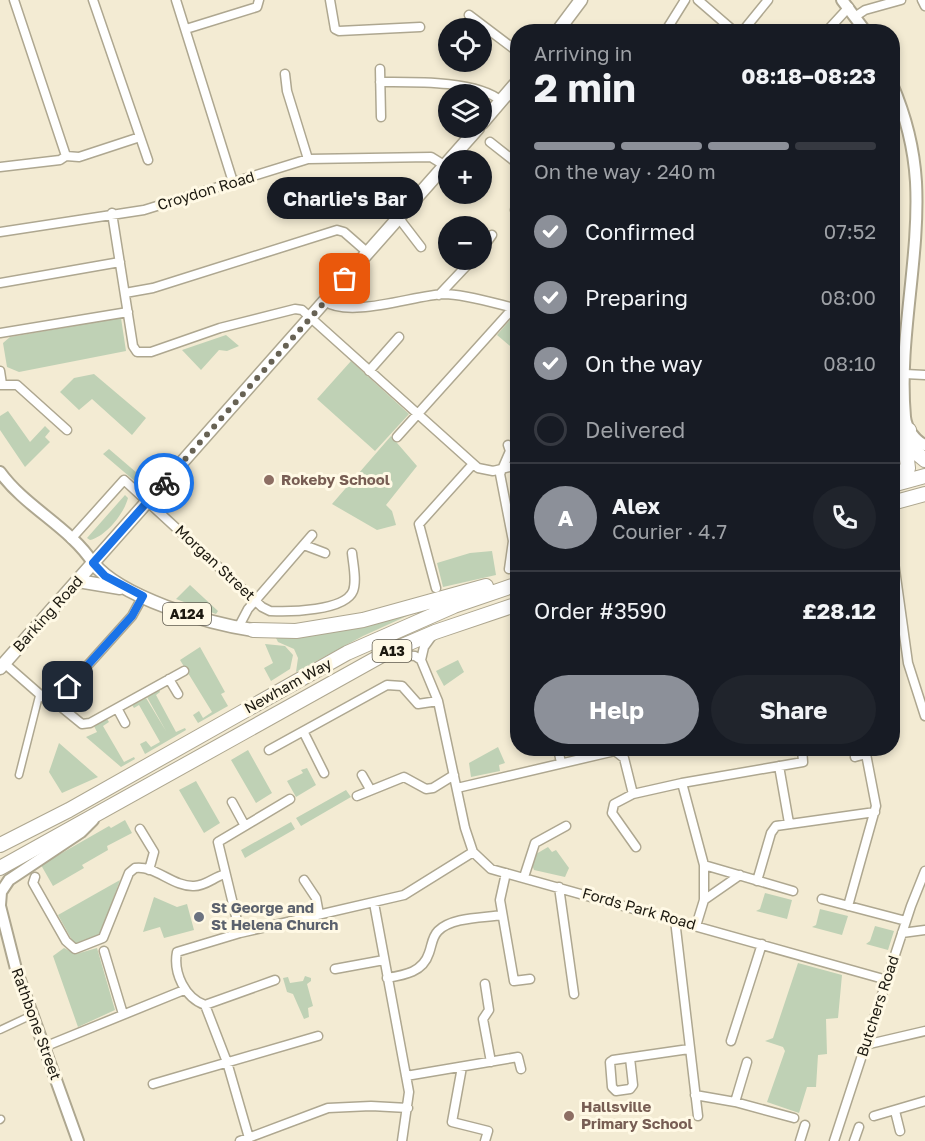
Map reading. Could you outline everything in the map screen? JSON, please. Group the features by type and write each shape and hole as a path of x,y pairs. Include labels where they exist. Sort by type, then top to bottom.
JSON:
{"highway":[{"path":"900,472 908,468 920,453 909,441 908,424"},
{"path":"900,483 925,476"},
{"path":"900,501 925,494"},
{"name":"A13","path":"246,629 296,631 363,620 510,579"},
{"name":"Newham Way","path":"1,859 69,810 347,653 510,580"},
{"name":"Newham Way","path":"1,859 173,774 285,708 386,653 435,632 510,607"}],"main road":[{"path":"563,24 581,0"},
{"path":"492,111 510,90"},
{"name":"Barking Road","path":"458,150 469,138"},
{"name":"Barking Road","path":"2,666 438,172"},
{"name":"A124","path":"93,563 102,574 143,596 194,617 246,629"},
{"name":"A124","path":"78,581 125,588"}],"street":[{"path":"14,0 66,156"},
{"path":"93,0 148,160"},
{"path":"176,0 233,182"},
{"path":"186,29 257,7 259,0"},
{"path":"330,0 335,29 339,31 420,27"},
{"path":"670,24 685,0"},
{"path":"698,0 726,24"},
{"path":"748,24 768,0"},
{"path":"856,16 863,10 901,0"},
{"path":"922,0 925,6"},
{"path":"831,24 845,4 861,24"},
{"path":"469,15 510,46"},
{"path":"380,69 381,117"},
{"path":"285,74 287,92 308,159"},
{"path":"381,82 432,81 490,94 501,101"},
{"path":"900,109 911,144 920,200 905,374 908,424"},
{"path":"1,164 60,160 66,156 79,157 140,137"},
{"path":"490,142 510,158"},
{"name":"Croydon Road","path":"0,232 111,213 144,210 308,159 431,157 438,161"},
{"path":"111,213 134,348 139,353 151,352 220,328 295,309 311,317 473,464 482,469 510,467"},
{"path":"399,217 421,247"},
{"path":"125,293 153,288 337,230 344,232 368,253"},
{"path":"0,283 120,262"},
{"path":"439,295 463,270"},
{"path":"326,301 340,307 368,306 439,295 510,306"},
{"path":"0,333 128,312"},
{"path":"398,437 510,314"},
{"path":"369,371 399,337"},
{"path":"0,371 1,385 16,385 68,430"},
{"path":"905,374 925,375"},
{"path":"900,418 908,424"},
{"path":"508,445 510,451 501,469 510,503"},
{"path":"436,588 419,524 473,464"},
{"path":"0,472 36,510 85,550 93,563"},
{"name":"Morgan Street","path":"71,539 124,480 255,600 270,611 301,610 338,604 352,593 352,553"},
{"path":"246,629 242,617 312,535"},
{"path":"304,545 325,553"},
{"path":"54,703 132,616 143,596"},
{"path":"900,611 908,663 925,716"},
{"path":"275,980 205,1005 196,1002 184,990 177,952 240,933 404,895 421,887 473,852 465,828 438,702 421,660 424,647 435,632"},
{"path":"386,653 408,655 421,660"},
{"path":"2,666 39,696 54,703 82,724 90,723 184,671"},
{"path":"169,679 178,694"},
{"path":"269,750 393,683 405,688 418,704 438,702"},
{"path":"19,775 39,696"},
{"path":"117,708 126,723"},
{"path":"304,733 324,773"},
{"path":"560,756 561,763"},
{"path":"457,788 592,756"},
{"path":"623,756 633,794"},
{"path":"636,847 612,813 612,807 616,801 633,794 682,783 803,762 803,756"},
{"path":"848,906 876,806 866,756"},
{"path":"779,766 789,823"},
{"path":"362,775 370,789"},
{"path":"357,796 404,777 430,789 454,775"},
{"path":"682,783 704,865 704,900 696,926"},
{"path":"240,933 219,842 290,799"},
{"path":"232,802 244,826"},
{"name":"Newham Way","path":"19,872 81,832 102,811"},
{"path":"757,880 771,833 776,826 875,812"},
{"path":"524,877 535,843 566,826"},
{"path":"140,829 154,852 149,870"},
{"name":"Fords Park Road","path":"473,852 491,868 506,873 887,980"},
{"path":"704,865 793,891"},
{"path":"34,880 72,949 79,949 103,938 131,870 139,867 183,885 196,886 225,874"},
{"name":"Rathbone Street","path":"19,872 6,883 0,906 6,938 78,1141"},
{"name":"Butchers Road","path":"834,1141 906,921 925,872"},
{"path":"506,873 501,889 502,915 514,981 531,979"},
{"path":"704,900 740,875"},
{"path":"304,880 316,898 319,914"},
{"path":"559,887 574,994"},
{"path":"822,899 906,921"},
{"path":"34,909 45,903"},
{"path":"374,903 406,1076 408,1108 402,1141"},
{"path":"387,978 409,974 420,968 426,960 433,938 445,926 502,915"},
{"path":"675,920 698,1116"},
{"path":"902,933 925,930"},
{"path":"731,1041 762,944"},
{"path":"104,951 123,1014"},
{"path":"335,969 384,960"},
{"path":"485,984 489,1010 483,1019 491,1062"},
{"path":"44,1047 184,990"},
{"path":"205,1005 227,1062 245,1139 328,1108 371,1106 408,1108"},
{"path":"0,1030 32,1015"},
{"path":"865,1045 925,1031"},
{"path":"153,1084 318,1036"},
{"path":"630,1058 689,1049"},
{"path":"406,1076 518,1057 521,1069"},
{"path":"735,1102 747,1062"},
{"path":"462,1067 452,1122 488,1131 485,1141"},
{"path":"695,1095 735,1102 794,1118"},
{"path":"874,1116 925,1101"},
{"path":"895,1111 900,1131"},
{"path":"800,1141 805,1125"},
{"path":"854,1141 858,1127"}],"green space":[{"path":"121,318 126,351 19,372 7,367 3,343 10,337"},
{"path":"510,320 510,346 497,335"},
{"path":"226,335 239,346 227,351 219,350 201,370 182,350"},
{"path":"351,361 409,414 375,451 317,399"},
{"path":"94,374 146,418 132,435 92,399 79,410 60,392 74,378"},
{"path":"8,411 30,442 45,426 50,431 45,437 50,442 25,467 0,430 0,416"},
{"path":"391,436 417,466 386,505 392,511 396,525 377,530 332,504"},
{"path":"109,449 144,479 155,468 159,472 144,489 103,454"},
{"path":"125,495 128,498 126,504 113,524 96,538 90,540 87,538"},
{"path":"492,551 496,575 443,587 437,563 470,553"},
{"path":"190,585 218,611 216,614 176,599"},
{"path":"420,610 363,636 296,672 298,658 294,649 278,642 276,638 278,635"},
{"path":"265,644 285,646 293,655 290,669 271,681 264,668 273,663"},
{"path":"200,647 225,692 221,694 228,706 198,723 193,715 199,711 203,718 212,712 180,660"},
{"path":"458,660 464,672 444,686 436,671"},
{"path":"159,690 160,692 156,695 176,732 185,728 186,730 145,754 140,744 146,741 151,747 160,742 139,705 134,708 132,705 146,698 166,731 147,697"},
{"path":"107,719 109,722 103,726 124,762 134,757 135,759 121,767 86,737 97,732 94,726"},
{"path":"59,743 98,777 62,793 49,772"},
{"path":"498,747 505,763 499,765 500,771 471,777 469,763"},
{"path":"248,750 272,793 256,803 231,760"},
{"path":"307,768 316,785 296,797 287,781 303,773 301,770"},
{"path":"196,781 220,823 204,833 179,790"},
{"path":"346,790 351,797 301,826 296,818"},
{"path":"125,820 132,833 107,846 108,850 82,865 84,868 53,886 41,865 109,826 111,828"},
{"path":"291,822 295,829 245,858 241,850"},
{"path":"548,847 552,852 556,850 569,868 565,877 534,870 532,865 536,854"},
{"path":"120,880 100,935 78,944 73,942 58,915"},
{"path":"765,893 792,900 787,919 756,911 760,909"},
{"path":"154,897 177,907 187,904 194,930 164,938 160,927 143,932"},
{"path":"820,909 848,916 842,935 812,927 816,925"},
{"path":"875,926 894,931 888,950 866,944 870,941"},
{"path":"64,948 76,954 97,948 115,1010 78,1027 53,956"},
{"path":"798,963 842,975 838,1018 826,1019 827,1054 818,1055 816,1087 807,1087 799,1113 767,1102 785,1051 783,1047 765,1041 773,1038"},
{"path":"305,976 311,978 307,984 313,1006 308,1008 309,1017 304,1019 293,994 287,992 283,978 288,977 290,983 303,981"}],"way so far":[{"path":"164,483 345,279"}],"place":[{"name":"Charlie's Bar","path":"345,279"},
{"name":"Rokeby School","path":"269,480"},
{"name":"St George and St Helena Church","path":"199,917"},
{"name":"Hallsville Primary School","path":"569,1116"}],"route":[{"path":"68,687 132,616 143,596 105,576 93,563 164,483"}]}
